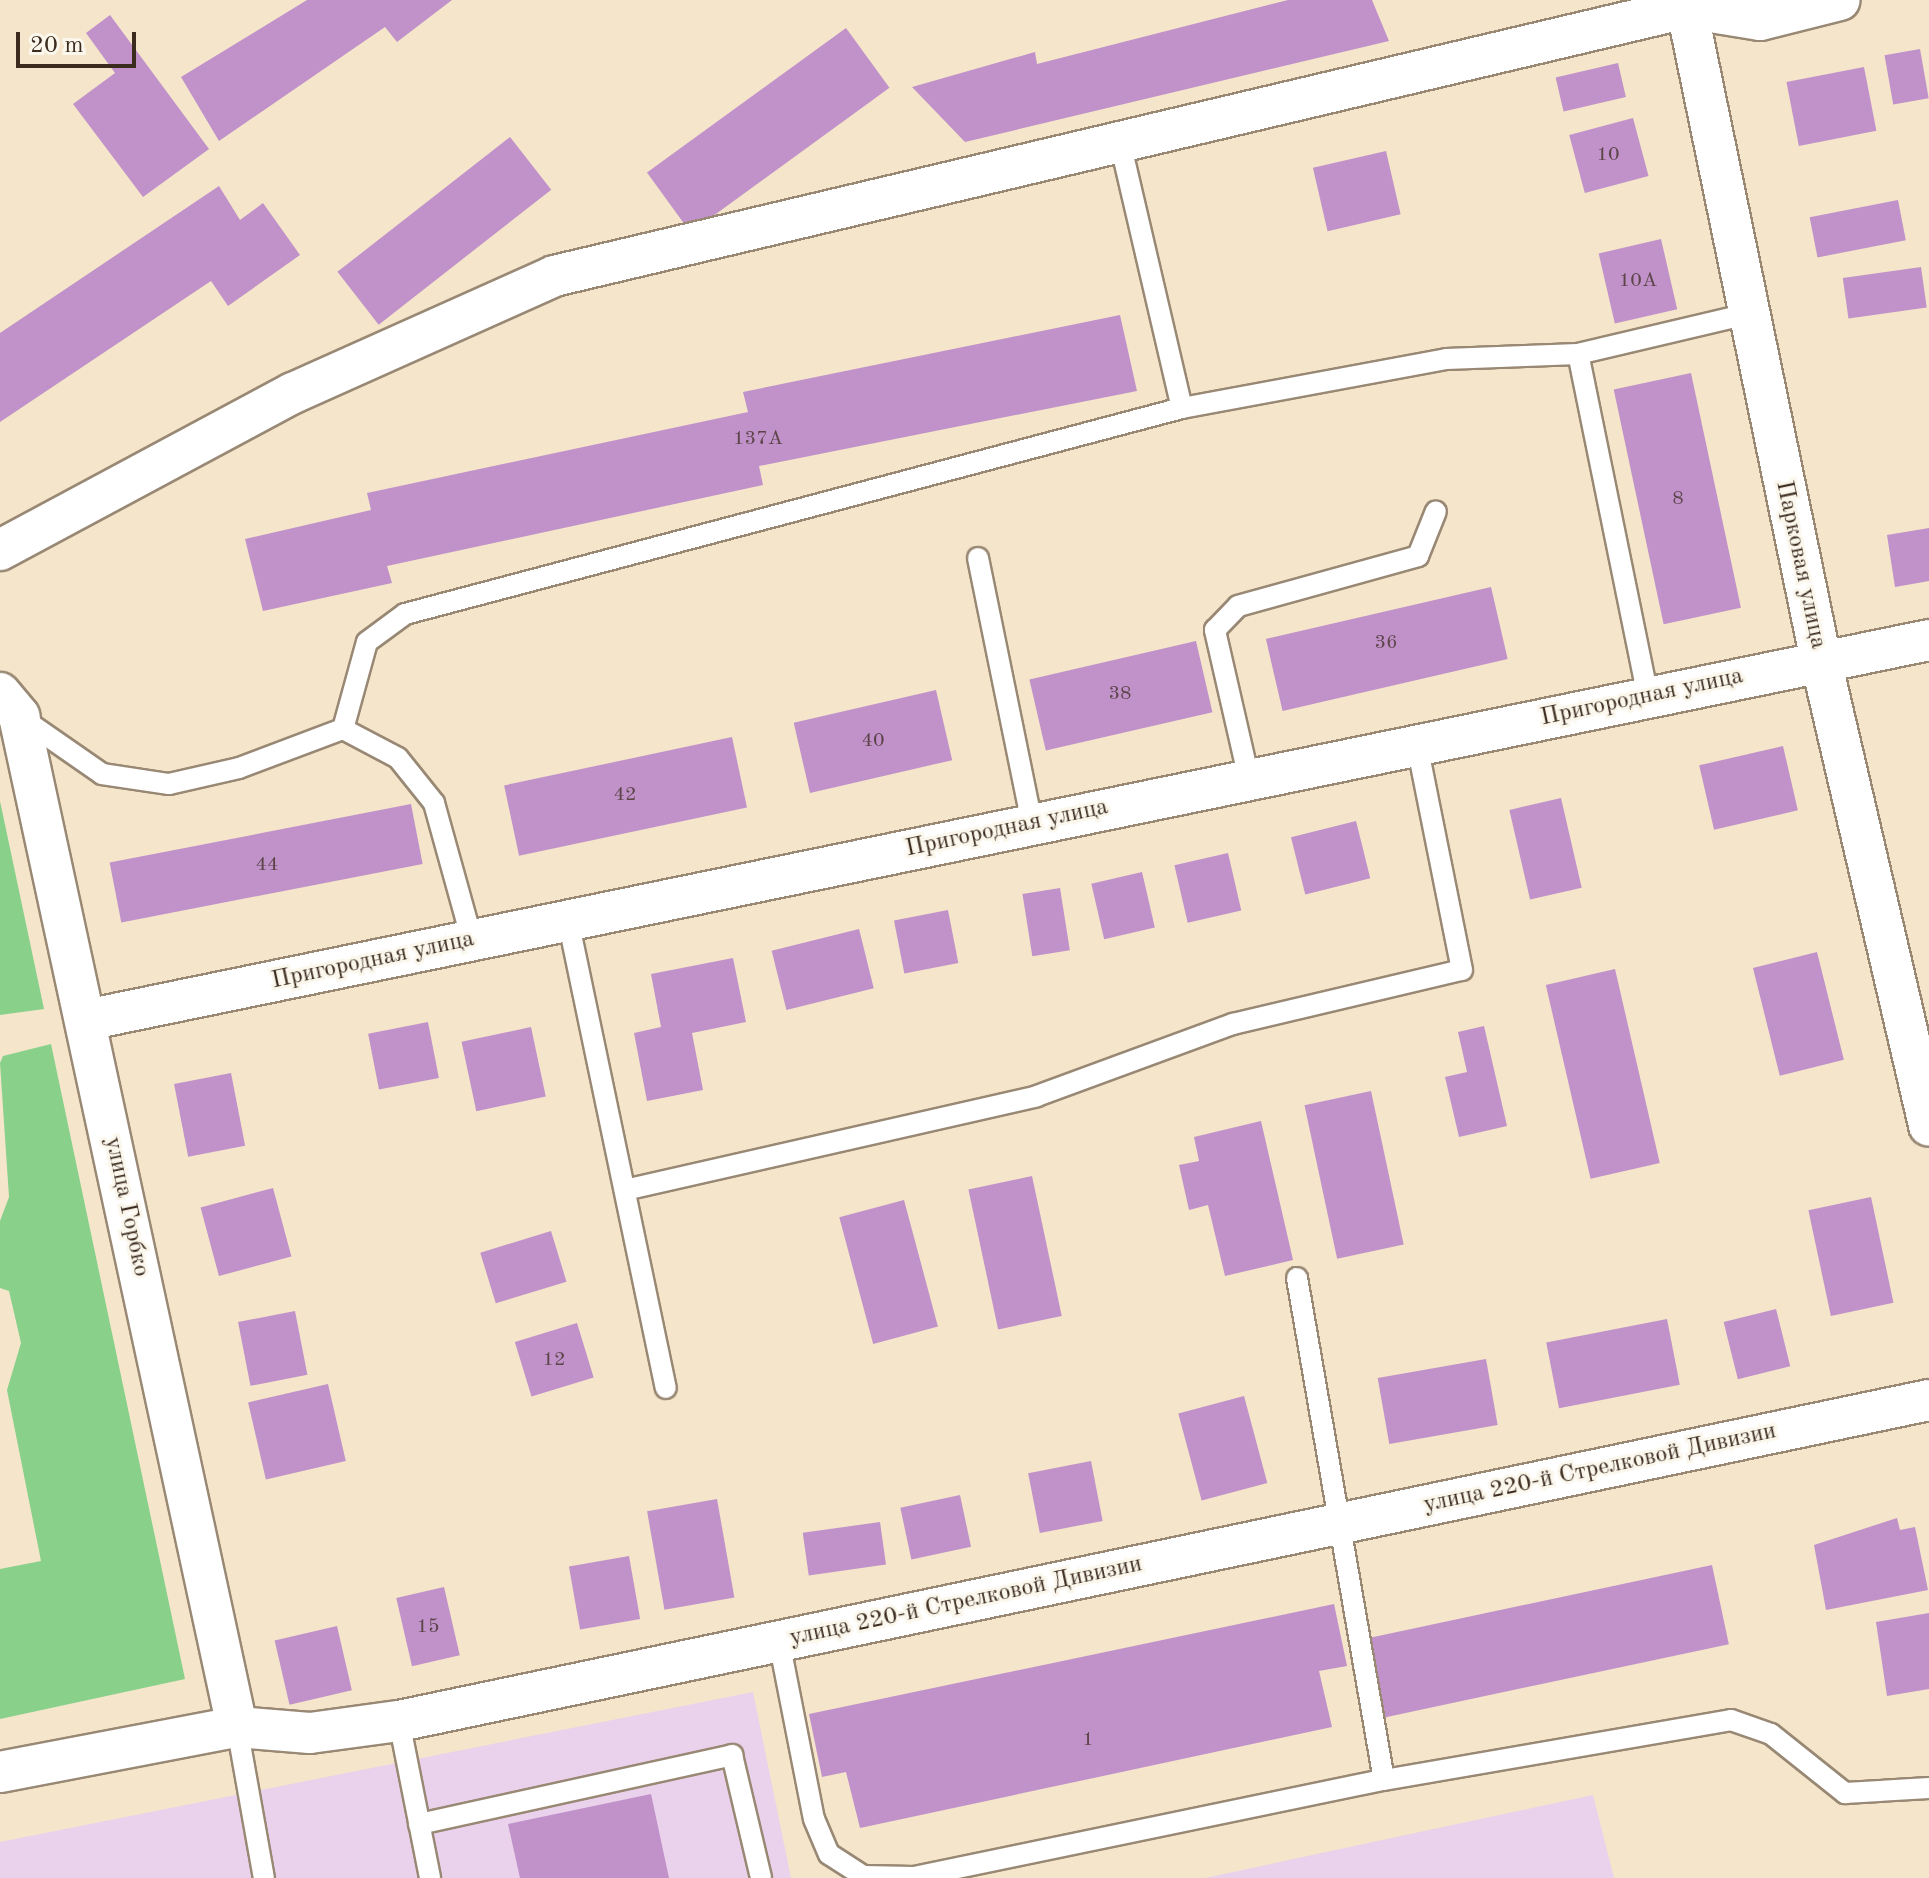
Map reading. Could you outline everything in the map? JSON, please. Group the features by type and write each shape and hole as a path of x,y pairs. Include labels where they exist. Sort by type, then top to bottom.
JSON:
{"street":[{"path":"0,550 293,393 554,276 1685,4 1760,20 1840,0"},
{"name":"Парковая улица","path":"1685,4 1821,661 1929,1126"},
{"name":"Пригородная улица","path":"86,1020 1929,640"},
{"name":"улица Горбко","path":"10,705 86,1020 237,1727"},
{"name":"улица 220-й Стрелковой Дивизии","path":"0,1772 237,1727 310,1733 399,1721 1929,1400"}],"lane":[{"path":"1120,142 1182,408"},
{"path":"343,729 367,642 405,614 1182,408 1446,359 1578,354 1747,314"},
{"path":"1578,354 1648,697"},
{"path":"1249,779 1215,630 1238,606 1418,556 1436,511"},
{"path":"978,558 1032,824"},
{"path":"10,705 102,774 169,784 239,768 343,729 398,758 434,803 472,940"},
{"path":"629,1189 1037,1096 1233,1024 1462,970 1417,745"},
{"path":"568,920 629,1189 666,1388"},
{"path":"1297,1278 1342,1523 1384,1780"},
{"path":"779,1641 814,1819 829,1854 863,1876 914,1877 1384,1780 1731,1720 1771,1734 1845,1793 1929,1788"},
{"path":"399,1721 430,1878"},
{"path":"237,1727 264,1878"},
{"path":"419,1824 732,1755 761,1878"}],"shaded area":[{"path":"753,1692 791,1878 0,1878 0,1842"},
{"path":"1593,1795 1614,1878 1205,1878"}],"green space":[{"path":"0,801 44,1009 0,1015"},
{"path":"51,1044 185,1679 0,1719 0,1569 41,1561 7,1390 21,1343 9,1291 0,1288 0,1221 9,1197 0,1063 3,1056"}],"building":[{"path":"307,0 452,0 397,42 385,27 219,141 181,77"},
{"path":"1288,0 1372,0 1389,41 965,142 912,87 1035,52 1037,64"},
{"path":"110,15 209,149 143,197 73,104 115,73 86,33"},
{"path":"846,28 889,88 690,232 647,173"},
{"path":"1920,49 1929,98 1893,104 1885,55"},
{"path":"1618,63 1626,97 1564,111 1556,77"},
{"path":"1864,67 1876,131 1799,146 1786,82"},
{"path":"1633,118 1649,176 1585,193 1569,135"},
{"path":"510,137 551,190 379,325 337,272"},
{"path":"1386,151 1401,214 1328,231 1313,168"},
{"path":"219,186 240,220 263,203 300,255 228,306 211,281 0,422 0,333"},
{"path":"1898,200 1906,240 1817,257 1810,217"},
{"path":"1661,239 1677,309 1615,324 1599,253"},
{"path":"1921,267 1927,308 1848,319 1843,278"},
{"path":"1120,315 1137,391 759,466 763,485 387,566 392,583 263,611 245,539 371,510 367,493 748,412 743,392"},
{"path":"1691,373 1741,608 1664,624 1614,389"},
{"path":"1929,528 1929,581 1895,587 1887,535"},
{"path":"1491,587 1508,659 1283,711 1266,639"},
{"path":"1196,641 1212,712 1046,751 1029,679"},
{"path":"936,690 952,760 810,793 794,723"},
{"path":"732,737 747,807 519,856 504,785"},
{"path":"1783,746 1798,810 1714,830 1699,765"},
{"path":"1561,798 1582,888 1530,900 1509,810"},
{"path":"411,804 423,864 121,922 110,863"},
{"path":"1356,821 1370,878 1305,894 1291,837"},
{"path":"1228,853 1241,910 1188,923 1174,865"},
{"path":"1142,872 1155,928 1104,939 1091,884"},
{"path":"1060,888 1070,950 1032,956 1022,894"},
{"path":"948,910 958,963 904,974 894,920"},
{"path":"859,929 874,988 786,1010 772,951"},
{"path":"1817,952 1844,1060 1780,1076 1753,968"},
{"path":"733,958 746,1022 692,1033 703,1090 647,1101 634,1033 661,1027 651,974"},
{"path":"1615,969 1660,1163 1591,1179 1546,985"},
{"path":"428,1022 439,1078 379,1090 368,1034"},
{"path":"1484,1026 1507,1126 1459,1137 1445,1077 1467,1072 1458,1032"},
{"path":"531,1027 546,1096 476,1111 462,1042"},
{"path":"231,1073 245,1146 188,1157 174,1084"},
{"path":"1371,1091 1404,1245 1337,1259 1304,1105"},
{"path":"1261,1121 1293,1260 1225,1276 1208,1205 1189,1210 1179,1165 1199,1161 1194,1137"},
{"path":"1032,1176 1062,1316 998,1329 968,1190"},
{"path":"273,1188 291,1257 219,1276 201,1207"},
{"path":"1871,1197 1893,1303 1831,1316 1808,1210"},
{"path":"904,1200 938,1327 873,1344 839,1217"},
{"path":"551,1231 566,1282 496,1303 480,1253"},
{"path":"1776,1309 1790,1366 1738,1379 1724,1322"},
{"path":"295,1311 307,1375 250,1386 238,1322"},
{"path":"1667,1319 1680,1385 1559,1408 1546,1342"},
{"path":"577,1323 594,1378 532,1397 515,1342"},
{"path":"1486,1359 1498,1425 1389,1444 1378,1378"},
{"path":"328,1384 346,1461 266,1479 248,1402"},
{"path":"1244,1396 1267,1483 1202,1501 1178,1414"},
{"path":"1091,1461 1103,1521 1040,1533 1028,1473"},
{"path":"960,1495 971,1547 911,1560 900,1508"},
{"path":"717,1499 734,1597 664,1610 647,1511"},
{"path":"1897,1518 1900,1530 1915,1527 1928,1590 1826,1610 1814,1545"},
{"path":"880,1522 886,1565 809,1575 803,1533"},
{"path":"629,1556 640,1619 580,1630 569,1567"},
{"path":"1712,1565 1729,1644 1385,1717 1368,1638"},
{"path":"444,1587 460,1655 412,1666 396,1598"},
{"path":"1334,1604 1347,1666 1319,1671 1332,1727 860,1828 846,1772 822,1777 809,1714"},
{"path":"1929,1613 1929,1689 1887,1696 1876,1622"},
{"path":"337,1626 352,1690 289,1705 275,1640"},
{"path":"651,1794 669,1878 520,1878 508,1824"}]}
